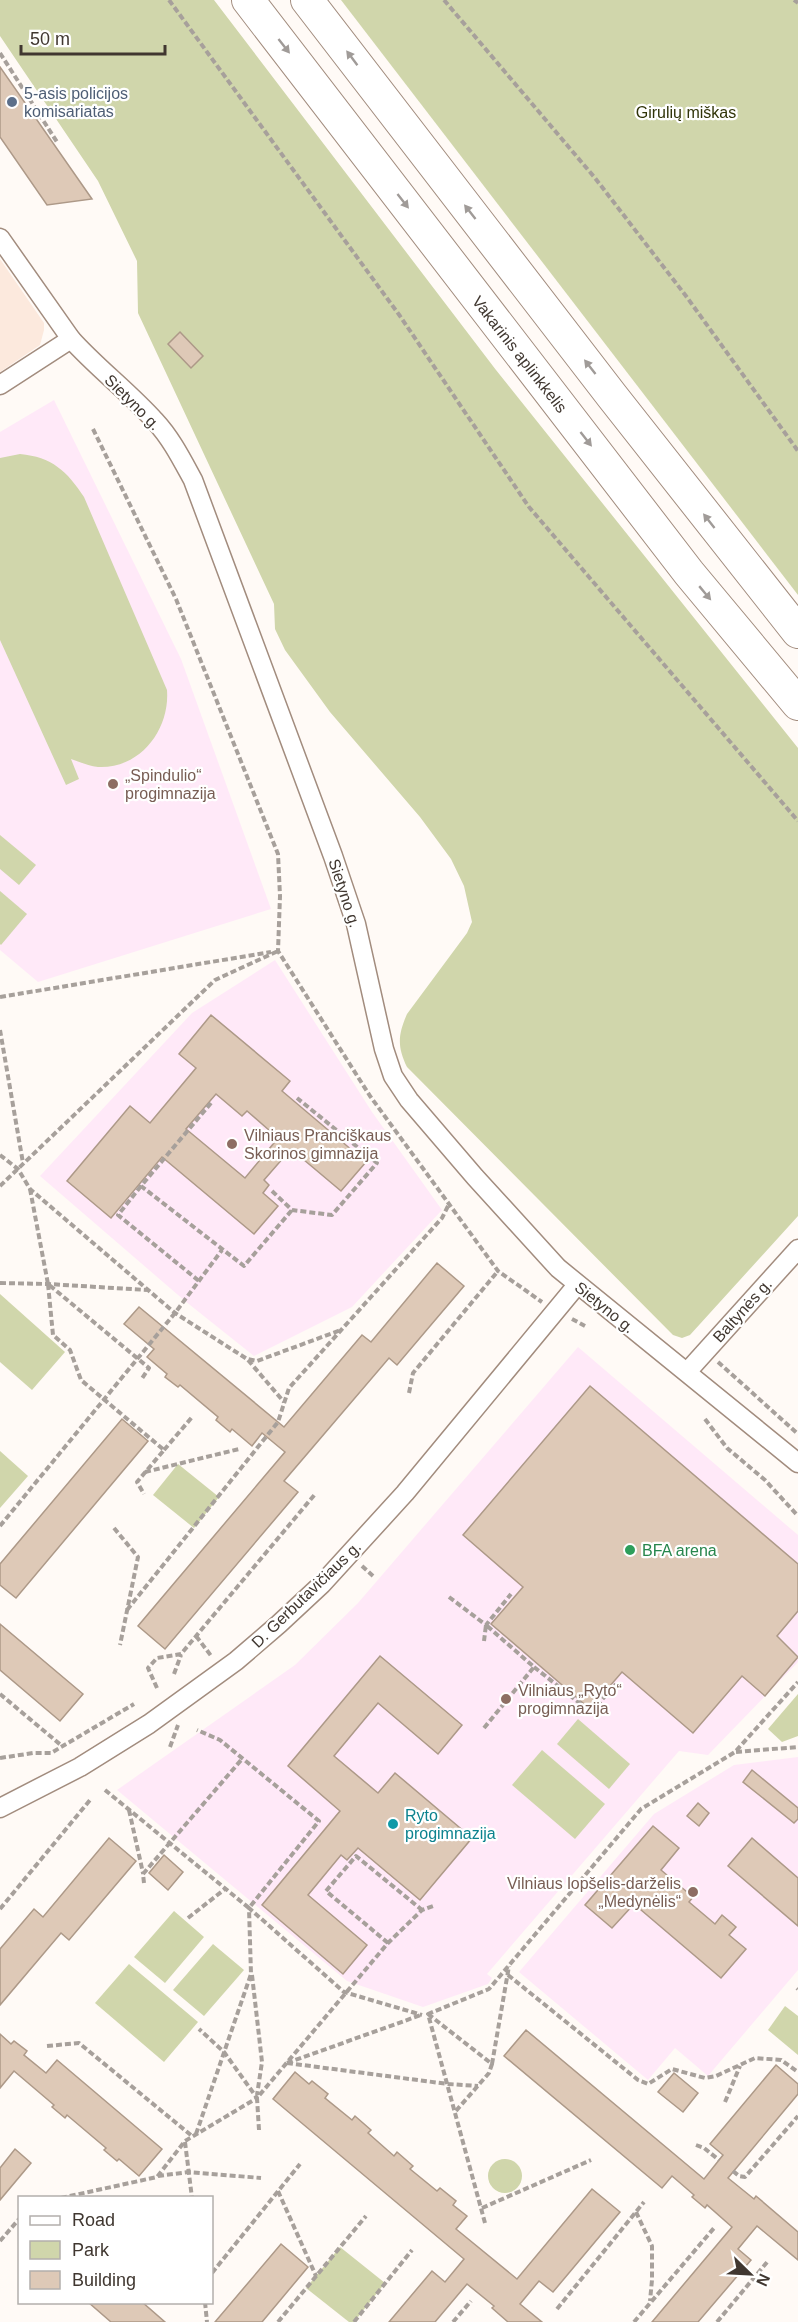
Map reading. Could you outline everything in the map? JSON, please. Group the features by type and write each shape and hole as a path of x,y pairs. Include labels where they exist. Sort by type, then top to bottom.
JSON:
{"highway":[{"name":"Vakarinis aplinkkelis","path":"248,0 689,573 798,704"},
{"path":"307,0 612,396 798,632"}],"street":[{"name":"Sietyno g.","path":"0,238 71,339 157,422 178,452 193,480 333,856 356,924 384,1049 393,1076 409,1100 475,1177 558,1268 798,1462"},
{"path":"0,385 71,339"},
{"name":"Baltynės g.","path":"687,1372 798,1249"},
{"name":"D. Gerbutavičiaus g.","path":"0,1808 80,1767 149,1724 222,1671 279,1624 350,1554 412,1484 577,1285"}],"path":[{"path":"168,0 400,316 529,507 798,821"},
{"path":"444,0 595,178 686,296 798,451"},
{"path":"794,0 798,3"},
{"path":"0,53 57,142"},
{"path":"93,429 176,599 278,854 280,896 278,951 370,1096 498,1271 533,1297 585,1326"},
{"path":"0,997 278,951"},
{"path":"0,1186 214,980 278,951"},
{"path":"0,1030 23,1164"},
{"path":"272,1191 292,1210 332,1215 377,1163 297,1098"},
{"path":"199,1281 118,1215 211,1104"},
{"path":"0,1155 18,1169 30,1189 148,1290 176,1313 247,1359 284,1402"},
{"path":"141,1186 244,1266 292,1210"},
{"path":"30,1189 48,1284 53,1335 70,1350 81,1380 164,1450"},
{"path":"128,1610 278,1422 289,1388 442,1218 449,1203"},
{"path":"0,1526 176,1313 222,1250"},
{"path":"409,1393 413,1373 498,1271"},
{"path":"0,1283 148,1290"},
{"path":"48,1284 149,1368 141,1380"},
{"path":"247,1359 257,1361 342,1329"},
{"path":"737,1379 798,1434"},
{"path":"144,1494 137,1482 193,1416"},
{"path":"705,1419 727,1448 765,1480 798,1516"},
{"path":"144,1473 239,1449"},
{"path":"174,1674 181,1654 316,1493"},
{"path":"114,1528 138,1557 120,1645"},
{"path":"484,1641 486,1625 511,1594"},
{"path":"449,1597 591,1712 616,1684"},
{"path":"196,1636 222,1671"},
{"path":"157,1688 148,1668 157,1658 181,1654"},
{"path":"483,1728 534,1666"},
{"path":"286,2063 428,2014 489,1989 641,1809 735,1752 798,1682"},
{"path":"0,1694 62,1746"},
{"path":"0,1758 51,1753 134,1704"},
{"path":"170,1747 180,1721"},
{"path":"197,1730 220,1740 319,1821 249,1908 251,1974 262,2062 257,2098 259,2130"},
{"path":"735,1752 798,1746"},
{"path":"143,1874 242,1758"},
{"path":"105,1790 249,1908 344,1992 422,2015"},
{"path":"0,1909 90,1800"},
{"path":"129,1809 144,1883"},
{"path":"388,1943 326,1891 356,1856 422,1910"},
{"path":"188,1918 225,1889"},
{"path":"157,2177 185,2141 257,2098 344,1992 388,1943 422,1910 434,1906"},
{"path":"455,2112 489,2073 510,1965"},
{"path":"194,2135 251,1974"},
{"path":"508,1975 638,2080 648,2084 672,2069 705,2078 716,2076 755,2058 781,2060 798,2072"},
{"path":"428,2014 492,2064"},
{"path":"428,2014 485,2223"},
{"path":"199,2029 224,2052 257,2098"},
{"path":"46,2046 79,2043 194,2135"},
{"path":"286,2063 478,2086"},
{"path":"725,2102 740,2065"},
{"path":"733,2171 745,2177 798,2116"},
{"path":"185,2141 192,2196"},
{"path":"696,2145 704,2148 719,2160"},
{"path":"482,2208 591,2160"},
{"path":"213,2272 300,2164"},
{"path":"70,2196 189,2172 261,2178"},
{"path":"278,2191 316,2276"},
{"path":"557,2309 644,2202"},
{"path":"636,2212 652,2246 650,2303"},
{"path":"278,2322 366,2216"},
{"path":"0,2241 18,2220"},
{"path":"634,2322 714,2228"},
{"path":"354,2322 412,2250"},
{"path":"717,2322 768,2261"},
{"path":"453,2322 471,2301"},
{"path":"205,2304 207,2322"},
{"path":"638,2317 643,2322"}],"shaded area":[{"path":"0,259 44,323 44,330 40,345 0,372"},
{"name":"„Spindulio“ progimnazija","path":"54,400 181,659 271,909 38,982 0,950 0,432"},
{"name":"Vilniaus Pranciškaus Skorinos gimnazija","path":"275,960 372,1112 442,1210 352,1307 254,1356 185,1301 40,1176 192,1013"},
{"name":"Vilniaus „Ryto“ progimnazija","path":"578,1347 798,1535 798,1662 708,1755 679,1751 487,1974 492,1978 488,1984 423,2007 347,1981 117,1790 295,1665 358,1603"},
{"name":"Vilniaus lopšelis-darželis „Medynėlis“","path":"798,1757 798,1970 708,2076 675,2048 648,2080 519,1972 654,1814 734,1765"}],"green space":[{"path":"0,0 214,0 496,370 798,748 798,1216 690,1335 682,1338 673,1335 407,1067 400,1040 407,1014 467,933 472,922 464,886 451,859 420,817 330,712 285,650 275,629 274,604 138,313 137,261 98,181 0,36"},
{"name":"Girulių miškas","path":"341,0 798,0 798,595"},
{"path":"20,454 41,458 58,467 84,497 167,690 167,705 158,732 139,754 113,766 98,767 71,759 79,779 66,785 0,640 0,458"},
{"path":"0,835 36,865 19,885 0,869"},
{"path":"0,891 27,914 1,945 0,944"},
{"path":"0,1294 65,1352 32,1390 0,1362"},
{"path":"0,1451 28,1476 0,1508"},
{"path":"178,1464 219,1497 194,1528 153,1495"},
{"path":"798,1694 798,1736 782,1742 768,1729"},
{"path":"578,1719 630,1764 609,1789 557,1744"},
{"path":"542,1750 605,1804 575,1839 512,1785"},
{"path":"174,1911 204,1937 165,1983 134,1957"},
{"path":"213,1944 244,1970 204,2016 173,1990"},
{"path":"129,1964 198,2022 164,2062 95,2003"},
{"path":"785,2006 798,2016 798,2055 768,2030"},
{"path":"505,2159 517,2164 522,2176 517,2188 505,2193 493,2188 488,2176 493,2164"},
{"path":"340,2247 385,2283 354,2322 349,2322 306,2288"}],"building":[{"name":"5-asis policijos komisariatas","path":"0,67 92,199 47,205 0,137"},
{"path":"180,332 203,356 191,368 168,344"},
{"name":"Vilniaus Pranciškaus Skorinos gimnazija","path":"211,1015 290,1081 282,1091 366,1162 341,1191 291,1149 264,1180 269,1185 263,1193 278,1206 254,1234 162,1157 111,1218 67,1181 130,1106 150,1123 196,1068 179,1054","holes":["216,1094 242,1116 247,1111 278,1138 245,1178 186,1129"]},
{"path":"437,1263 464,1286 397,1365 389,1358 284,1481 298,1492 165,1649 138,1626 285,1452 262,1433 252,1446 232,1429 230,1432 216,1420 218,1417 180,1385 178,1387 165,1377 167,1374 147,1357 154,1349 124,1324 139,1307 284,1427 362,1335 371,1342"},
{"name":"BFA arena","path":"590,1386 798,1564 798,1611 777,1636 798,1657 765,1696 742,1676 693,1733 622,1672 590,1709 491,1624 523,1587 463,1535"},
{"path":"122,1419 148,1441 16,1598 0,1585 0,1564"},
{"path":"0,1624 83,1694 60,1721 0,1670"},
{"name":"Ryto progimnazija","path":"380,1656 462,1725 438,1754 378,1703 334,1756 378,1793 395,1773 472,1838 420,1900 358,1848 347,1860 341,1855 308,1895 367,1945 343,1974 262,1905 340,1811 288,1766"},
{"path":"752,1770 798,1808 798,1819 794,1823 743,1782"},
{"path":"698,1803 709,1813 699,1826 687,1816"},
{"path":"653,1826 679,1848 661,1870 693,1897 689,1902 715,1924 722,1915 736,1927 729,1935 746,1949 721,1978 634,1904 612,1928 585,1905"},
{"path":"109,1838 136,1861 69,1940 61,1933 0,2005 0,1949 34,1909 43,1917"},
{"path":"752,1838 798,1878 798,1926 728,1866"},
{"path":"164,1855 183,1872 168,1890 149,1873"},
{"path":"526,2030 704,2179 723,2155 710,2144 776,2065 798,2084 798,2094 728,2178 754,2199 756,2196 798,2232 798,2260 757,2226 738,2249 751,2260 698,2322 652,2322 732,2227 707,2205 705,2208 692,2197 694,2195 672,2176 662,2188 504,2056"},
{"path":"0,2034 11,2044 14,2041 27,2051 24,2055 46,2073 57,2060 162,2149 139,2176 104,2150 106,2148 67,2115 65,2118 52,2107 54,2105 14,2071 0,2088"},
{"path":"295,2072 309,2084 312,2081 328,2094 325,2098 352,2120 355,2116 371,2130 368,2133 394,2156 397,2152 413,2166 410,2169 437,2191 440,2188 456,2201 453,2205 467,2216 456,2229 517,2279 592,2189 620,2212 553,2292 539,2281 520,2304 542,2322 508,2322 492,2308 494,2306 467,2284 435,2322 389,2322 432,2271 445,2282 464,2259 273,2099"},
{"path":"674,2073 698,2093 683,2112 658,2092"},
{"path":"15,2149 31,2163 0,2200 0,2168"},
{"path":"281,2244 308,2267 262,2322 215,2322"},
{"path":"90,2304 144,2304 165,2322 111,2322"}],"place":[{"name":"5-asis policijos komisariatas","path":"12,102"},
{"name":"„Spindulio“ progimnazija","path":"113,784"},
{"name":"Vilniaus Pranciškaus Skorinos gimnazija","path":"232,1144"},
{"name":"BFA arena","path":"630,1550"},
{"name":"Vilniaus „Ryto“ progimnazija","path":"506,1699"},
{"name":"Ryto progimnazija","path":"393,1824"},
{"name":"Vilniaus lopšelis-darželis „Medynėlis“","path":"693,1892"}]}
